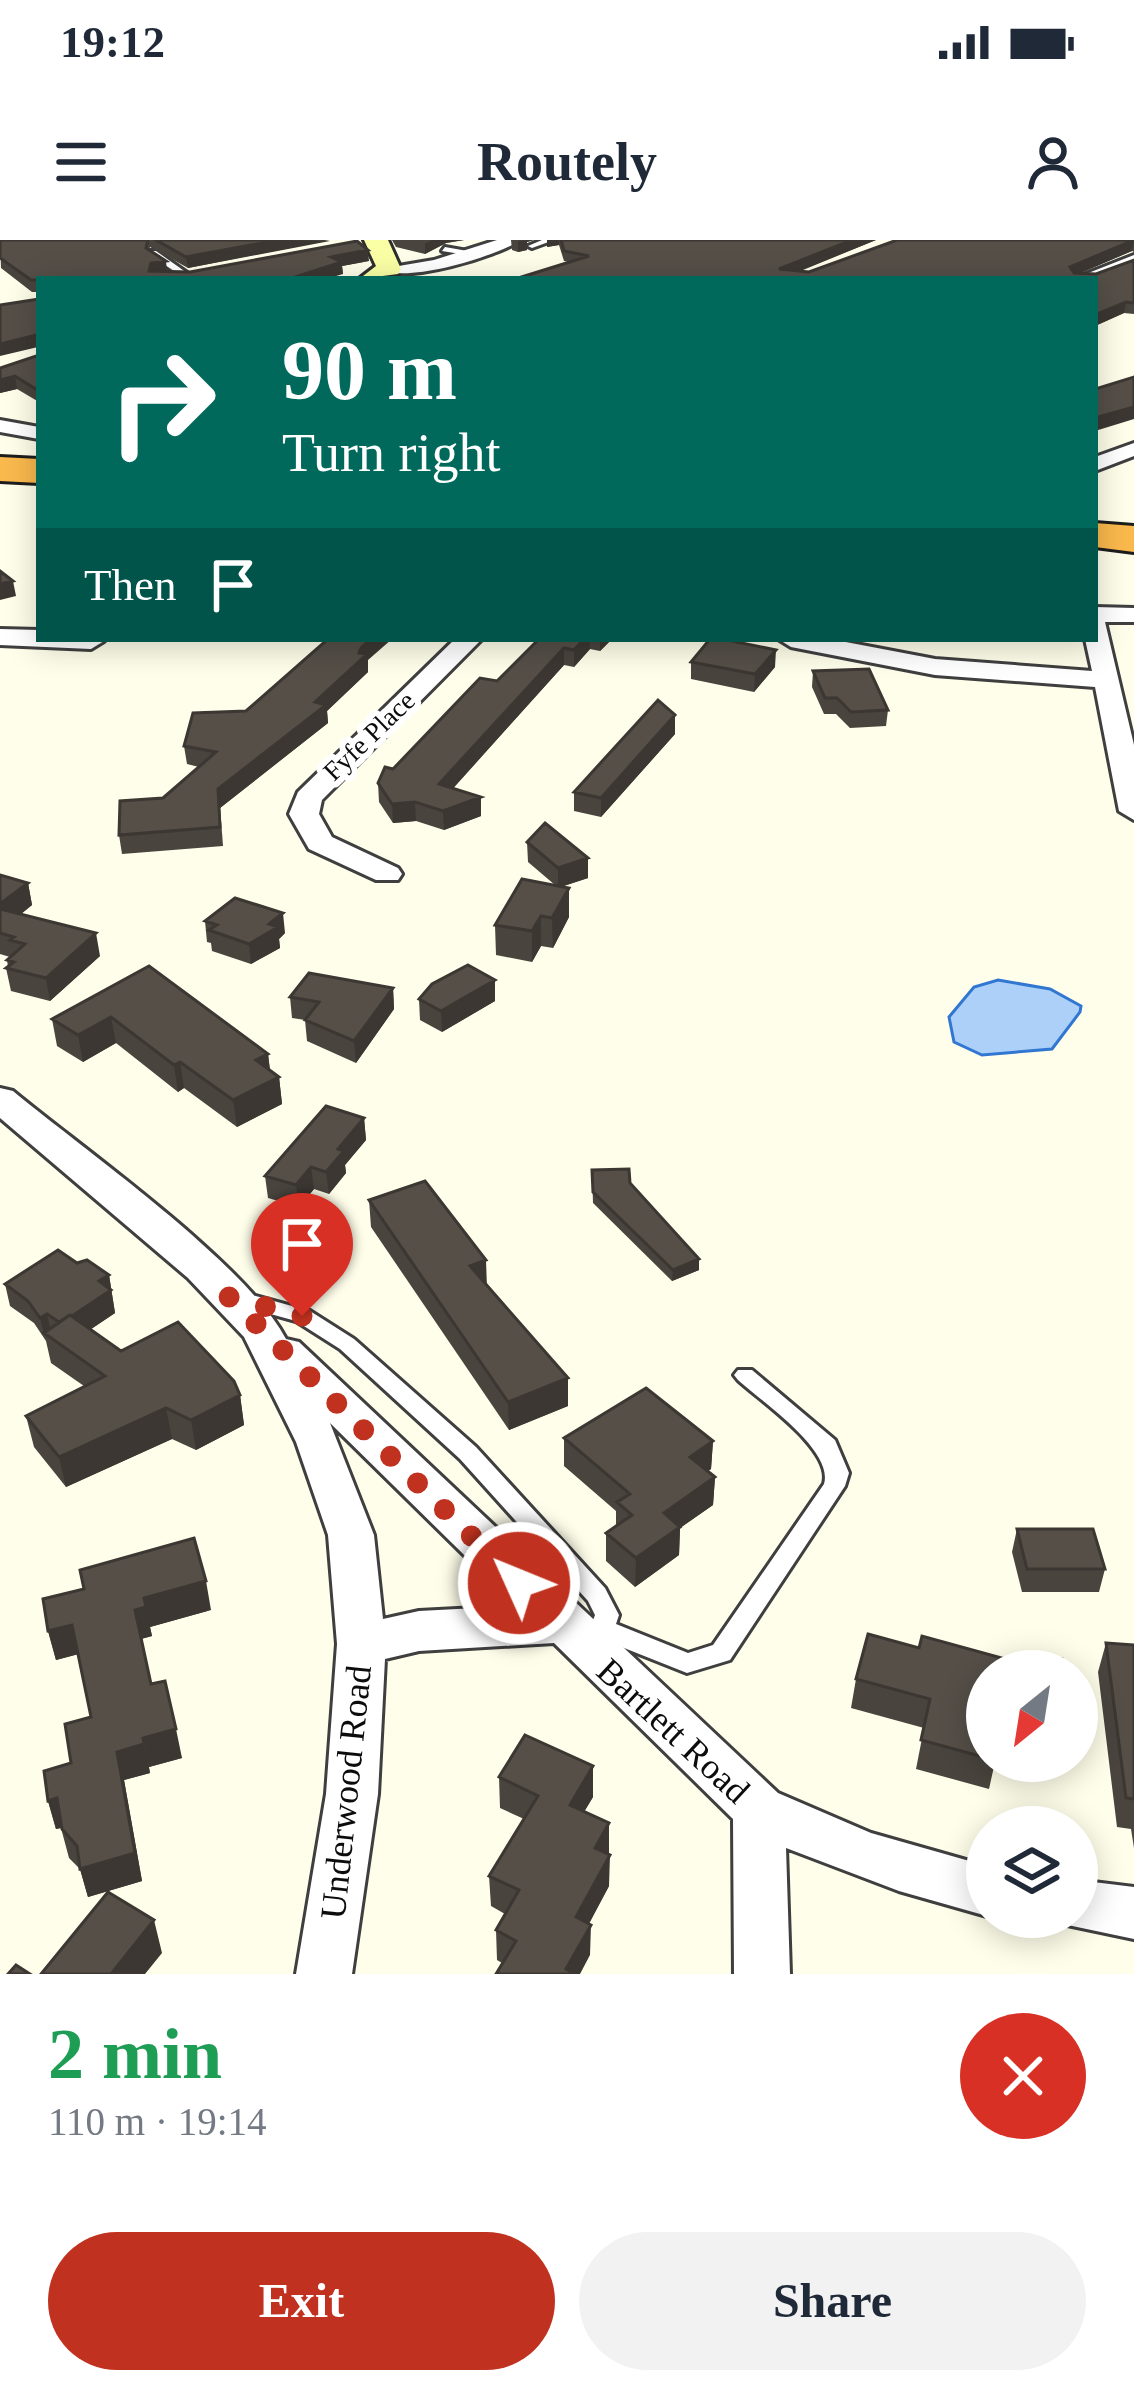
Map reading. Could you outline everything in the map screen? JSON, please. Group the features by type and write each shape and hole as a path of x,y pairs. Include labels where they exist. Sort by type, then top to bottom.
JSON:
{"highway":[{"path":"0,469 36,471"},
{"path":"0,493 36,495"}],"main road":[{"path":"370,242 380,274"}],"street":[{"path":"380,274 436,265 513,240"},
{"path":"1089,276 1134,260"},
{"path":"176,276 208,271"},
{"path":"1098,283 1134,272"},
{"path":"0,426 36,432"},
{"path":"1098,464 1134,449"},
{"path":"1098,614 1134,616"},
{"path":"0,637 36,638"},
{"name":"Fyfe Place","path":"387,874 320,843 304,814 308,799 466,642"},
{"path":"806,642 935,667 1103,680"},
{"path":"1097,642 1134,811"},
{"name":"Underwood Road","path":"0,1100 245,1313 318,1442 351,1535 362,1644 352,1794 324,1974"},
{"name":"Bartlett Road","path":"245,1313 585,1635 759,1810 835,1847 911,1874 966,1886"},
{"path":"362,1644 418,1631 585,1635"},
{"path":"759,1810 762,1974"},
{"path":"1098,1908 1134,1913"}],"lane":[{"path":"532,245 550,240"},
{"path":"445,249 473,254"},
{"path":"153,253 186,274"},
{"path":"585,1635 687,1663 721,1653 834,1486 838,1473 827,1446 746,1375"}],"water":[{"path":"998,980 1050,989 1081,1006 1080,1012 1052,1049 982,1055 954,1042 949,1017 974,987"}],"building":[{"path":"0,240 148,240 146,248 166,261 151,263 149,271 190,272 357,241 368,250 331,257 342,262 298,276 36,276 31,280 0,258"},
{"path":"156,240 278,240 186,257"},
{"path":"561,240 852,240 779,269 809,272 897,240 1134,240 1070,267 1074,273 1096,274 1134,260 1134,303 1098,314 1098,276 525,276 589,256 564,251"},
{"path":"36,299 36,335 0,344 0,305"},
{"path":"36,356 36,389 15,376 0,380 0,368"},
{"path":"1134,377 1134,407 1098,417 1098,388"},
{"path":"325,642 368,642 359,653 367,654 315,702 326,705 218,789 220,827 119,835 120,801 163,798 216,752 184,746 193,713 246,711"},
{"path":"536,642 581,642 574,650 564,648 439,784 481,797 443,811 415,802 392,804 378,783 385,767 393,769 480,678 497,681"},
{"path":"708,642 776,650 755,674 691,662"},
{"path":"869,669 888,710 851,712 837,698 825,698 813,671"},
{"path":"658,700 675,715 601,798 574,792"},
{"path":"545,823 588,858 558,868 527,842"},
{"path":"0,875 28,883 0,904"},
{"path":"522,879 569,888 552,918 541,916 532,931 495,925"},
{"path":"235,898 283,913 269,924 278,927 249,944 209,930 217,925 205,921"},
{"path":"0,909 96,933 46,978 6,968 14,962 7,960 25,944 0,933"},
{"path":"468,965 495,980 441,1011 419,999 432,984"},
{"path":"149,966 268,1054 256,1060 279,1077 233,1100 180,1062 174,1065 111,1017 78,1035 52,1019"},
{"path":"309,973 393,988 354,1041 305,1020 319,1002 290,997"},
{"path":"326,1106 364,1118 326,1172 311,1167 296,1185 265,1176"},
{"path":"629,1169 630,1183 699,1259 673,1270 593,1192 592,1170"},
{"path":"425,1181 486,1260 470,1266 568,1378 508,1402 369,1200"},
{"path":"58,1250 77,1263 87,1260 109,1275 99,1281 111,1290 59,1322 47,1314 40,1318 28,1301 5,1284"},
{"path":"70,1315 121,1351 178,1322 234,1381 240,1395 191,1420 166,1408 59,1457 26,1416 105,1376 44,1333"},
{"path":"646,1388 713,1441 690,1457 715,1477 664,1513 680,1527 636,1558 606,1533 632,1515 617,1502 630,1494 564,1438"},
{"path":"1017,1529 1093,1529 1105,1569 1027,1569"},
{"path":"194,1538 206,1581 144,1598 146,1607 135,1610 151,1684 165,1681 176,1729 143,1738 144,1744 117,1752 135,1853 80,1869 77,1846 62,1829 57,1798 48,1801 44,1771 71,1763 65,1724 91,1717 72,1625 48,1631 43,1599 84,1589 80,1570"},
{"path":"868,1634 919,1648 922,1636 973,1650 966,1650 966,1752 921,1740 930,1699 856,1679"},
{"path":"1106,1643 1134,1645 1134,1799 1126,1798"},
{"path":"525,1735 593,1766 570,1805 609,1823 595,1848 610,1855 576,1917 591,1925 566,1969 575,1974 496,1974 516,1941 496,1930 519,1890 489,1876 538,1796 499,1777"},
{"path":"108,1892 154,1920 111,1974 41,1974"},
{"path":"16,1965 30,1974 8,1974"}],"route":[{"path":"302,1316 279,1306 229,1297 519,1583"}]}
